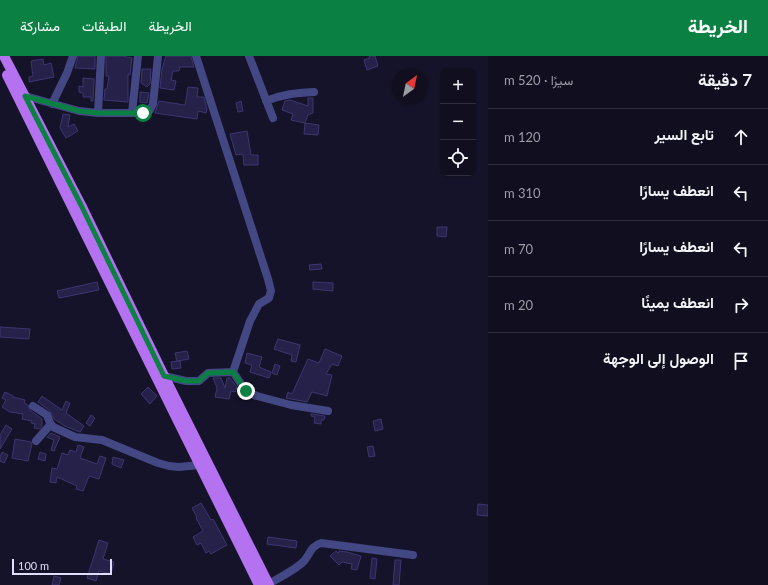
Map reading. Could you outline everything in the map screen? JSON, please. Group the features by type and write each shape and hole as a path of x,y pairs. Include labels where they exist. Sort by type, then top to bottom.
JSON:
{"main road":[{"path":"4,56 81,205 266,585"},
{"path":"0,59 199,465 266,585"}],"street":[{"path":"52,104 74,56"},
{"path":"98,113 101,56"},
{"path":"132,113 138,56"},
{"path":"25,96 79,111 98,113 145,113 150,110 152,106 158,56"},
{"path":"196,56 271,291 269,298 259,304 250,321 233,372"},
{"path":"250,56 273,118"},
{"path":"266,101 280,95 314,92"},
{"path":"164,376 186,381 199,381 208,373 233,372"},
{"path":"233,372 246,391 257,396 291,405 328,412"},
{"path":"33,406 48,416 51,424 75,437 102,440 169,466 179,467 199,465"},
{"path":"36,441 51,424"},
{"path":"266,585 303,563 312,549 321,543 413,555"}],"building":[{"path":"78,56 95,56 95,69 75,68"},
{"path":"106,56 122,56 132,58 130,75 128,74 128,102 104,100 105,89 107,89 109,76 106,76"},
{"path":"166,56 191,56 194,67 180,67 179,71 173,71 171,80 176,81 174,90 160,88 162,69"},
{"path":"369,56 375,56 378,66 367,70 364,60 370,58"},
{"path":"43,59 44,65 51,63 54,77 29,82 29,77 33,76 31,61"},
{"path":"142,69 151,69 150,84 147,87 141,83"},
{"path":"83,78 94,79 93,101 91,101 91,97 83,97 83,93 79,92 79,86 83,87"},
{"path":"188,87 198,88 197,97 204,97 207,109 206,113 198,111 197,119 155,113 159,101 185,105"},
{"path":"140,92 149,93 147,103 140,102"},
{"path":"308,98 313,98 313,113 308,115 305,123 291,120 293,114 282,110 285,101 290,100 308,106"},
{"path":"241,101 243,111 238,112 236,103"},
{"path":"63,114 70,115 68,127 74,124 78,131 66,138 60,128"},
{"path":"305,123 319,125 318,135 304,134"},
{"path":"247,131 251,155 258,155 258,165 244,165 243,154 236,155 230,134"},
{"path":"437,227 447,227 446,237 437,236"},
{"path":"321,264 322,269 310,270 309,265"},
{"path":"97,282 99,290 59,298 57,291"},
{"path":"313,282 333,283 333,291 313,289"},
{"path":"0,327 30,329 29,339 0,337"},
{"path":"278,339 300,345 296,362 291,361 292,355 274,349"},
{"path":"325,349 342,356 338,366 332,364 326,374 332,375 327,396 312,392 307,402 286,398 288,392 292,394 308,359 319,363"},
{"path":"187,351 189,359 177,361 175,353"},
{"path":"247,353 262,357 259,367 271,372 269,378 250,372 252,365 245,363"},
{"path":"180,361 181,368 172,369 171,362"},
{"path":"275,364 280,366 277,375 272,373"},
{"path":"213,378 221,378 225,388 227,378 230,378 237,387 235,392 231,391 229,399 215,397 217,388"},
{"path":"148,387 157,396 150,404 141,394"},
{"path":"5,392 13,397 25,400 24,403 28,405 30,410 42,419 42,426 40,429 34,428 35,424 31,423 32,421 22,419 23,414 10,412 2,407 6,400 2,398"},
{"path":"42,396 62,410 66,401 70,403 66,413 84,426 80,432 65,426 54,419 50,411 38,402"},
{"path":"311,414 325,416 324,420 321,420 321,424 314,423 315,417 311,416"},
{"path":"91,415 95,418 90,426 86,423"},
{"path":"381,419 383,429 375,431 373,421"},
{"path":"6,425 12,429 0,449 0,435"},
{"path":"51,433 60,437 54,451 51,450 54,440 47,437"},
{"path":"15,439 31,442 32,444 28,461 12,458"},
{"path":"78,445 84,447 80,458 97,464 100,456 106,458 99,479 89,476 83,491 76,489 77,486 57,477 56,483 50,482 52,468 57,469 62,453 68,455 70,450 76,452"},
{"path":"373,446 375,456 369,457 367,447"},
{"path":"2,452 8,455 4,463 0,461"},
{"path":"40,452 46,454 45,461 38,459"},
{"path":"113,457 124,460 121,468 112,464"},
{"path":"201,503 211,520 213,519 227,545 211,554 209,551 206,553 201,543 197,545 193,537 203,531 192,508"},
{"path":"478,504 488,505 488,516 477,515"},
{"path":"268,537 297,541 296,548 267,544"},
{"path":"99,540 108,543 103,559 114,562 111,574 99,571 96,581 87,578"},
{"path":"336,551 338,553 339,551 347,552 361,556 357,570 351,569 352,564 342,562 339,565 330,556"},
{"path":"372,558 377,559 375,579 370,578"},
{"path":"395,560 401,560 399,585 393,585"},
{"path":"54,576 61,578 59,585 52,585"}],"route":[{"path":"143,113 98,113 79,111 25,96 81,205 164,376 186,381 199,381 208,373 233,372 246,391"}]}
